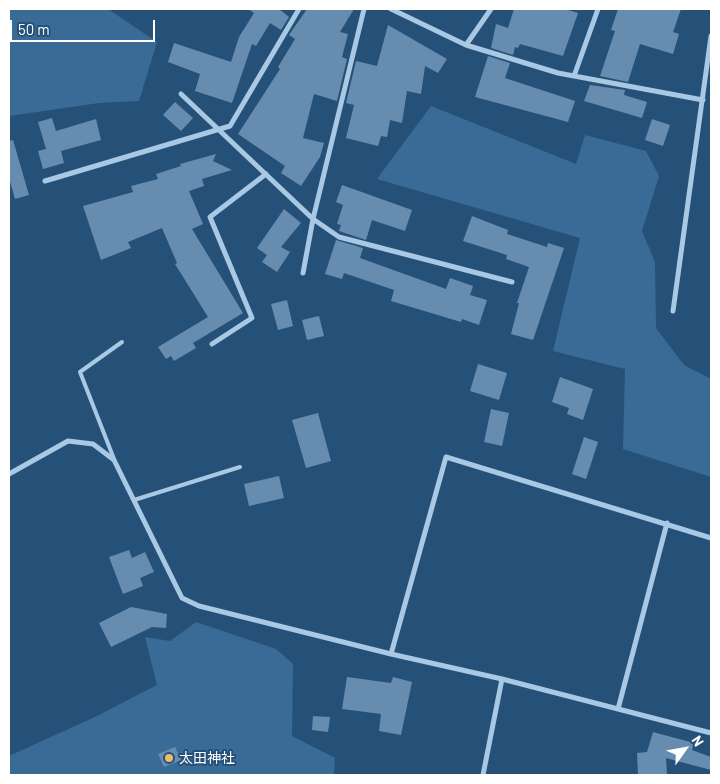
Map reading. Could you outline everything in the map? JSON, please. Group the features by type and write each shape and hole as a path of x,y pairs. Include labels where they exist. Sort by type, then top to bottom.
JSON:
{"street":[{"path":"44,182 230,126 300,9"},
{"path":"303,274 313,219 364,9"},
{"path":"391,9 466,46 574,76 704,100"},
{"path":"466,46 491,9"},
{"path":"574,76 598,9"},
{"path":"673,311 704,100 711,36"},
{"path":"182,94 313,219 339,237 512,282"},
{"path":"212,344 252,318 210,216 266,174"},
{"path":"9,474 68,441 92,444 114,460 182,598 199,606 391,654 502,679 711,734"},
{"path":"391,654 446,457 711,538"},
{"path":"618,709 667,523"},
{"path":"483,775 502,679"}],"lane":[{"path":"114,460 80,372 122,342"},
{"path":"134,500 240,467"}],"shaded area":[{"path":"9,9 108,9 157,42 139,101 99,103 9,116"},
{"path":"431,106 576,164 585,135 646,151 659,176 642,231 655,262 656,328 684,365 711,379 711,477 623,449 625,369 553,351 580,238 377,179"},
{"path":"196,622 276,649 293,664 292,736 335,758 334,775 9,775 9,756 95,717 157,685 145,637 170,641"}],"building":[{"path":"248,9 279,9 289,17 281,30 270,23 256,46 252,44 232,103 195,91 200,74 168,62 174,43 231,62 239,37 254,13"},
{"path":"307,9 354,9 340,32 348,34 342,57 347,59 337,101 314,94 303,138 324,143 320,157 301,186 281,173 285,166 238,134 280,69 278,67 295,39 289,35"},
{"path":"514,9 565,9 578,13 563,56 520,44 518,48 515,47 513,55 491,48 496,24 508,28"},
{"path":"618,9 681,9 673,32 679,34 673,54 640,44 628,82 600,76 615,31 611,30"},
{"path":"388,25 447,59 438,73 425,66 421,94 407,91 402,123 390,120 387,137 381,136 378,146 346,138 354,105 346,103 356,61 377,66"},
{"path":"488,56 510,63 505,78 575,101 568,122 475,97"},
{"path":"590,85 625,90 624,95 647,102 642,118 584,101"},
{"path":"175,102 193,118 181,131 163,115"},
{"path":"52,118 56,131 96,119 101,140 61,151 64,163 43,169 38,151 46,149 38,122"},
{"path":"652,119 670,125 663,146 645,140"},
{"path":"13,140 29,195 15,199 9,178 9,141"},
{"path":"216,154 213,161 232,170 202,179 204,186 189,191 203,224 192,229 243,313 193,343 196,348 174,361 171,356 166,359 158,347 208,317 175,264 177,263 162,228 128,242 131,248 101,260 83,206 133,192 131,186 158,179 156,174 181,166 180,164"},
{"path":"342,185 412,210 405,231 372,220 366,240 339,231 341,225 337,224 343,205 336,202"},
{"path":"284,209 301,223 281,247 290,252 277,272 262,262 267,255 257,248"},
{"path":"472,216 508,230 507,234 547,247 548,243 564,248 533,340 511,334 519,303 517,303 529,267 506,259 507,255 463,241"},
{"path":"336,240 363,248 360,258 446,289 450,278 473,286 470,295 487,300 479,325 462,319 461,322 391,301 394,290 344,273 342,279 325,274"},
{"path":"287,300 293,326 278,330 271,304"},
{"path":"319,316 324,336 307,340 302,320"},
{"path":"478,364 507,373 499,400 470,391"},
{"path":"560,377 593,389 583,420 567,414 569,408 552,402"},
{"path":"491,409 509,413 502,446 484,442"},
{"path":"318,413 331,461 306,468 292,420"},
{"path":"584,437 598,442 586,479 572,474"},
{"path":"279,476 284,498 249,506 244,484"},
{"path":"129,550 132,558 145,552 154,572 140,578 143,586 123,594 109,557"},
{"path":"131,607 167,614 166,628 152,627 111,647 99,623"},
{"path":"347,677 391,683 393,677 412,682 401,735 379,731 381,714 342,709"},
{"path":"313,716 330,717 328,732 312,730"},
{"path":"653,732 694,743 692,750 711,757 711,770 666,758 667,775 638,775 637,753 647,752"},
{"path":"175,747 181,760 164,767 158,754"}],"place":[{"name":"太田神社","path":"169,758"}]}
